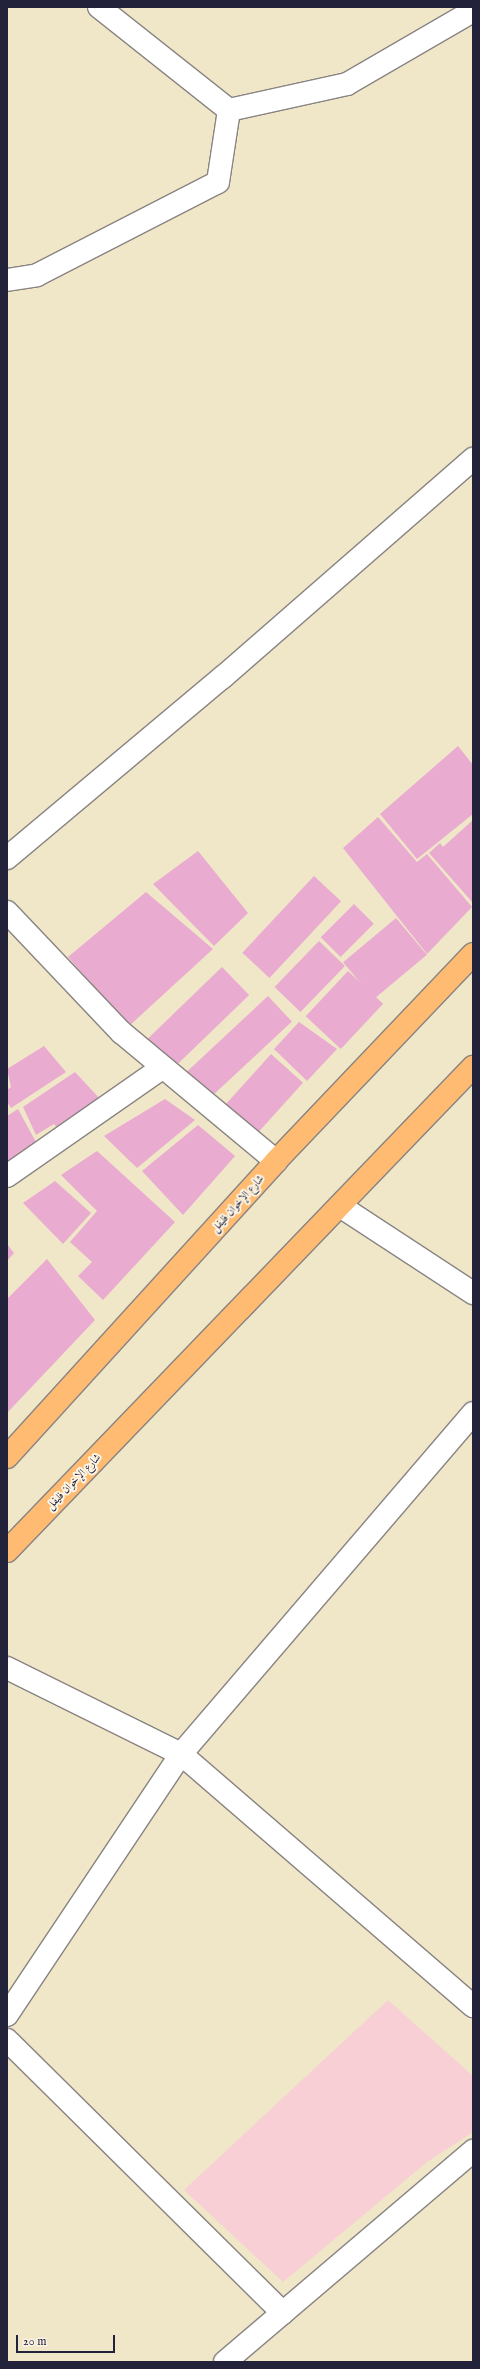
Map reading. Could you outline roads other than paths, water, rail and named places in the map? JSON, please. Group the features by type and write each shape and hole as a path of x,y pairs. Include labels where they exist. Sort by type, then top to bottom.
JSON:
{"main road":[{"name":"شارع الإخوان فليفل","path":"7,1457 276,1161 473,954"},
{"name":"شارع الإخوان فليفل","path":"7,1551 473,1067"}],"street":[{"path":"99,7 229,110"},
{"path":"229,110 347,84 473,11"},
{"path":"7,280 37,275 218,182 229,110"},
{"path":"7,858 223,677 471,464"},
{"path":"7,912 45,956 162,1068 276,1161"},
{"path":"7,1176 162,1068"},
{"path":"340,1206 473,1293"},
{"path":"7,2015 181,1754 473,1413"},
{"path":"7,1668 181,1754 473,2006"},
{"path":"7,2040 283,2313"},
{"path":"225,2362 473,2151"}]}
